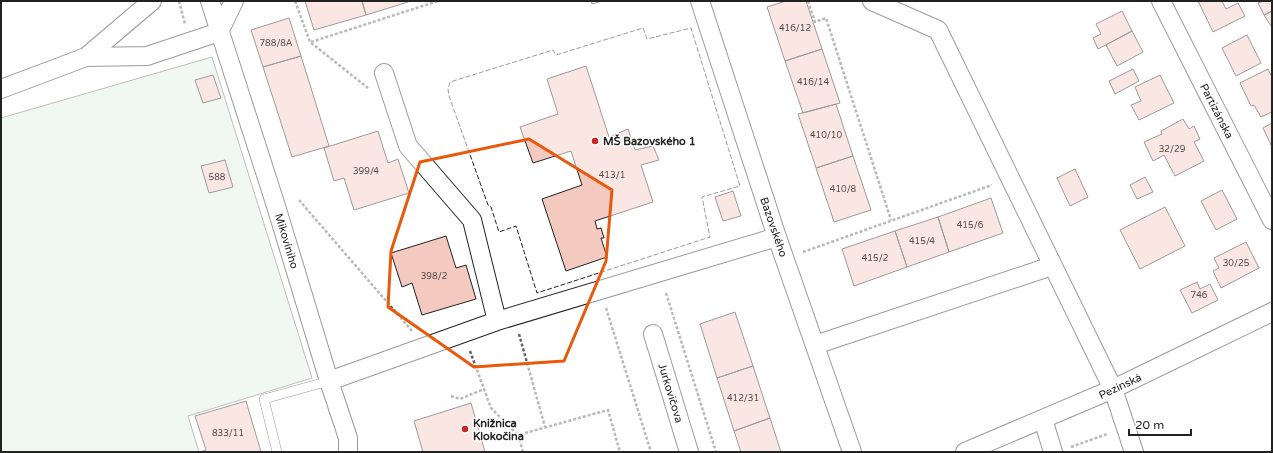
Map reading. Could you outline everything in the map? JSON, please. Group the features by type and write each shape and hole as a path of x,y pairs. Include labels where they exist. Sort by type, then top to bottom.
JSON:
{"street":[{"path":"1,89 86,57 152,1"},
{"name":"Mikovíniho","path":"210,1 276,206 329,381 348,438 348,452"},
{"path":"86,57 147,56 219,32 234,1"},
{"name":"Bazovského","path":"700,1 777,237 852,452"},
{"path":"872,1 938,30 1113,390 1134,452"},
{"name":"Partizánska","path":"1161,1 1272,220"},
{"path":"384,73 408,146 472,220 497,321"},
{"path":"329,381 497,321 777,237"},
{"path":"815,345 1052,266"},
{"name":"Pezinská","path":"966,452 1113,390 1272,312"},
{"name":"Jurkovičova","path":"654,334 689,452"},
{"path":"1043,419 1053,452"}],"lane":[{"path":"278,452 264,399 329,381"}],"path":[{"path":"179,1 187,30"},
{"path":"295,1 310,42 372,91"},
{"path":"310,42 438,1"},
{"path":"808,1 815,22 826,18 891,220"},
{"path":"299,200 415,336"},
{"path":"666,293 716,452"},
{"path":"605,305 652,452"},
{"path":"519,333 545,427"},
{"path":"470,349 490,408 518,435 523,452"},
{"path":"451,396 460,399 484,389"},
{"path":"518,435 608,410 620,452"},
{"path":"1071,447 1112,433"}],"highlighted area":[{"path":"529,139 612,190 606,261 564,361 474,367 388,307 391,251 420,162"}],"green space":[{"path":"212,57 312,378 188,416 199,452 1,452 1,118"}],"building":[{"path":"305,1 362,1 366,15 314,30"},
{"path":"362,1 408,1 408,2 366,15"},
{"path":"591,1 602,1 592,4"},
{"path":"786,1 806,1 822,49 785,61 767,7"},
{"path":"1198,1 1222,1 1226,9 1238,3 1245,16 1213,32"},
{"path":"1263,1 1272,1 1272,11 1264,15 1258,3"},
{"path":"1122,11 1132,31 1098,49 1093,38 1101,34 1096,24"},
{"path":"1272,11 1272,25 1271,26 1264,15"},
{"path":"289,18 301,56 263,67 251,30"},
{"path":"1132,31 1143,52 1117,66 1106,45"},
{"path":"1247,35 1261,63 1236,76 1222,48"},
{"path":"822,49 840,103 803,113 785,61"},
{"path":"301,56 329,146 292,157 263,67"},
{"path":"586,66 609,137 628,129 635,150 653,146 659,160 641,165 653,202 595,221 597,229 601,228 604,238 601,238 607,257 566,271 542,199 582,185 571,151 533,163 520,127 558,114 547,79"},
{"path":"1133,69 1139,81 1115,94 1109,81"},
{"path":"1268,69 1272,77 1272,112 1261,117 1254,105 1251,106 1240,83"},
{"path":"213,75 221,98 203,103 195,80"},
{"path":"1160,75 1174,103 1139,120 1131,105 1141,101 1135,87"},
{"path":"836,104 853,156 816,168 798,114"},
{"path":"1183,119 1189,129 1194,126 1200,139 1194,142 1204,161 1175,176 1164,155 1153,161 1144,142 1162,134 1161,131"},
{"path":"1272,123 1272,147 1263,128"},
{"path":"378,131 388,163 398,159 409,193 354,210 344,178 334,181 324,148"},
{"path":"853,156 871,210 834,222 816,168"},
{"path":"225,160 233,187 209,193 201,166"},
{"path":"1075,169 1088,197 1070,206 1057,178"},
{"path":"1145,177 1153,192 1137,199 1130,185"},
{"path":"1222,190 1237,219 1216,230 1201,201"},
{"path":"733,191 741,216 723,221 715,197"},
{"path":"991,198 1003,233 949,252 938,217"},
{"path":"1165,207 1185,246 1140,269 1120,230"},
{"path":"938,217 949,252 907,267 895,231"},
{"path":"895,231 907,267 854,286 842,249"},
{"path":"446,236 456,268 466,265 476,299 422,315 412,283 402,287 391,253"},
{"path":"1246,242 1259,268 1221,288 1213,271 1219,268 1214,258"},
{"path":"1197,282 1200,289 1210,284 1218,300 1192,313 1180,290"},
{"path":"735,312 753,366 717,378 700,324"},
{"path":"753,366 770,418 734,431 717,378"},
{"path":"246,401 261,452 200,452 206,450 195,416"},
{"path":"471,403 485,452 423,452 414,421"},
{"path":"770,418 781,452 741,452 734,431"}],"fence":[{"path":"643,28 647,39 691,28 740,186 702,197 710,237 537,293 516,226 499,232 449,96 448,89 450,82 553,50 556,55 643,28"}],"place":[{"name":"MŠ Bazovského 1","path":"595,141"},
{"name":"Knižnica Klokočina","path":"465,429"}]}
